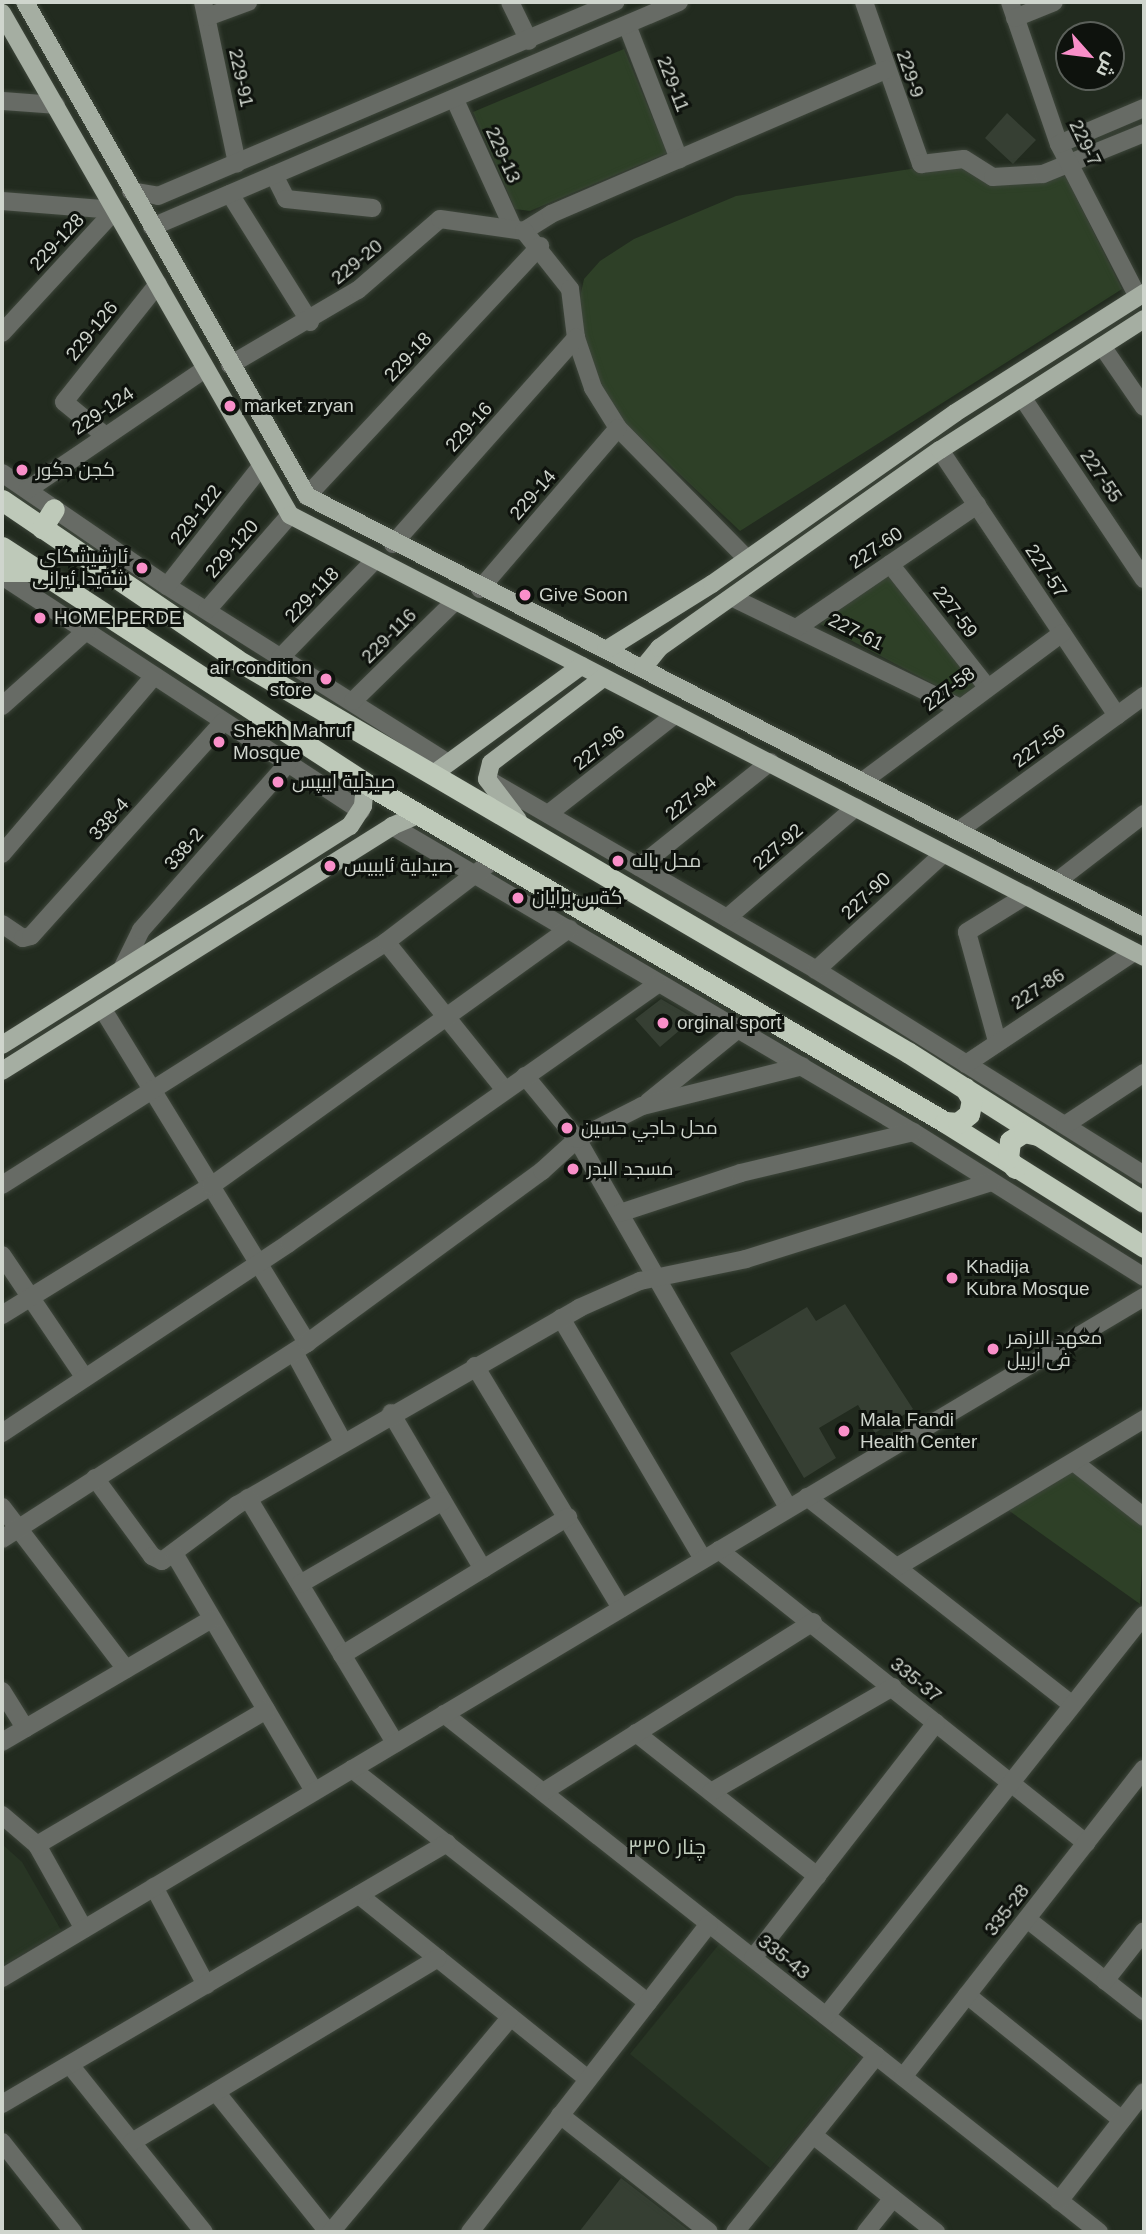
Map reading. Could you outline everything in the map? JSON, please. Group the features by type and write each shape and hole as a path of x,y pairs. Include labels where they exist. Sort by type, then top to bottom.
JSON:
{"highway":[{"path":"2,500 237,660 440,769 523,825 1142,1196"},
{"path":"42,528 54,509"},
{"path":"2,547 34,571 365,783 945,1122 1144,1247"},
{"path":"2,574 34,571"},
{"path":"945,1122 958,1123 969,1114 972,1100 965,1088"},
{"path":"1015,1168 1007,1154 1010,1141 1021,1133 1038,1135"}],"main road":[{"path":"25,2 307,496 480,589 606,650 645,664 1144,927"},
{"path":"2,13 158,284 259,470 290,515 454,601 576,670 603,678 770,761 1139,954"},
{"path":"606,650 747,559 955,413 1141,295"},
{"path":"645,664 940,450 1144,319"},
{"path":"955,413 969,431"},
{"path":"418,582 429,562"},
{"path":"623,640 645,664"},
{"path":"440,769 576,670"},
{"path":"576,670 585,692"},
{"path":"523,825 487,779 494,758 603,678"},
{"path":"5,1039 350,826 361,811 365,783"},
{"path":"2,1071 392,826 420,814"},
{"path":"1020,891 1026,866"}],"street":[{"path":"205,10 248,2"},
{"path":"510,2 529,41"},
{"path":"131,191 151,197 183,186 617,2"},
{"path":"152,227 455,100 679,2"},
{"name":"229-9","path":"864,2 918,159 925,166 968,159 996,178 1043,174 1072,164"},
{"path":"1013,10 1054,2"},
{"name":"229-91","path":"205,10 237,163"},
{"name":"229-7","path":"1013,10 1059,144 1141,295"},
{"name":"229-11","path":"627,25 679,159"},
{"path":"747,559 618,428 593,388 576,338 570,289 540,246 518,230 886,70"},
{"path":"430,83 438,107"},
{"name":"229-13","path":"455,100 518,230"},
{"path":"2,101 56,105"},
{"path":"1059,144 1144,108"},
{"path":"1072,164 1144,133"},
{"path":"274,175 286,199 373,208"},
{"path":"183,186 178,203 192,209"},
{"path":"230,194 310,322"},
{"path":"2,201 115,210"},
{"name":"229-128","path":"2,332 115,210"},
{"name":"229-20","path":"230,365 310,322 358,290 440,219 518,230"},
{"name":"229-18","path":"307,496 540,246"},
{"name":"229-126","path":"103,434 66,406 67,395 158,284"},
{"name":"229-16","path":"393,544 576,338"},
{"path":"1102,346 1144,407"},
{"name":"229-124","path":"27,490 103,434 205,369"},
{"name":"227-55","path":"1022,397 1144,579"},
{"name":"229-14","path":"480,589 618,428"},
{"name":"227-57","path":"940,450 1117,715"},
{"name":"229-122","path":"167,586 259,470"},
{"path":"2,473 167,586 353,701 440,769"},
{"name":"227-60","path":"798,627 976,505"},
{"name":"229-120","path":"207,610 290,515"},
{"name":"229-118","path":"280,658 374,561"},
{"name":"227-59","path":"890,564 987,687"},
{"path":"2,574 361,811"},
{"name":"227-61","path":"733,598 798,627 958,707"},
{"name":"229-116","path":"353,701 454,601"},
{"path":"2,706 86,631"},
{"name":"227-58","path":"863,781 958,707 1062,633"},
{"path":"5,845 154,676"},
{"name":"227-56","path":"958,831 1144,696"},
{"name":"227-96","path":"548,814 676,715"},
{"name":"338-4","path":"2,924 23,938 31,936 223,722"},
{"name":"227-94","path":"639,867 770,761"},
{"name":"338-2","path":"121,969 141,930 289,762"},
{"path":"487,779 816,970 1144,1175"},
{"name":"227-92","path":"727,918 856,807"},
{"path":"1056,882 1144,814"},
{"path":"392,826 474,878 569,929 656,985 802,1066 1144,1277"},
{"name":"227-90","path":"816,970 944,852"},
{"path":"2,1185 152,1093 386,942 474,878 495,859"},
{"path":"997,1041 967,932 1020,891"},
{"path":"2,1315 29,1295 211,1186 447,1013 569,929"},
{"path":"386,942 447,1013 505,1090"},
{"name":"227-86","path":"966,1064 997,1041 1139,954"},
{"path":"2,1433 256,1266 656,985"},
{"path":"102,1007 211,1186 301,1347 343,1442"},
{"path":"2,1539 301,1347 542,1171 577,1139 642,1106 737,1030"},
{"path":"642,1106 802,1066"},
{"path":"1065,1125 1144,1073"},
{"path":"525,1076 577,1139 788,1508"},
{"path":"620,1213 741,1172 912,1132"},
{"path":"95,1478 152,1556 162,1561 176,1555 248,1498 391,1413 561,1318 657,1278 889,1218 990,1182"},
{"path":"2,1255 86,1378"},
{"path":"2,1978 1144,1297"},
{"path":"561,1318 711,1554"},
{"path":"475,1366 621,1608"},
{"path":"391,1413 483,1569"},
{"path":"897,1567 1144,1419"},
{"path":"1075,1462 1144,1517"},
{"path":"807,1497 1072,1705"},
{"path":"248,1498 395,1743"},
{"path":"300,1584 443,1501"},
{"path":"2,1507 126,1669"},
{"path":"342,1655 568,1517"},
{"name":"335-37","path":"711,1554 813,1622 1086,1843"},
{"path":"176,1555 314,1791"},
{"path":"826,2016 1144,1615"},
{"path":"2,1742 212,1619"},
{"path":"543,1792 813,1622"},
{"path":"711,1792 893,1688"},
{"path":"2,1691 25,1728"},
{"path":"37,1844 266,1710"},
{"name":"335-43","path":"444,1714 1098,2232"},
{"path":"753,1958 936,1723"},
{"path":"636,1733 817,1876"},
{"path":"352,1769 648,2003"},
{"name":"335-28","path":"903,2077 1144,1769"},
{"path":"2,1815 37,1844 84,1929"},
{"path":"2,2104 447,1843"},
{"path":"154,1887 206,1985"},
{"path":"359,1895 588,2079"},
{"path":"1027,1919 1144,2011"},
{"path":"476,2230 588,2079 709,1924"},
{"path":"1105,1981 1144,1931"},
{"path":"132,2143 438,1958"},
{"path":"967,1995 1122,2120"},
{"path":"216,2092 329,2232 511,2017"},
{"path":"735,2232 876,2056"},
{"path":"70,2065 204,2232"},
{"path":"1059,2201 1144,2092"},
{"path":"561,2115 709,2232"},
{"path":"813,2135 936,2232"},
{"path":"2,2142 67,2230"},
{"path":"866,2232 893,2199"}],"shaded area":[{"path":"624,49 667,153 530,211 515,209 473,112"},
{"path":"962,161 990,178 1066,177 1122,289 740,531 623,421 606,396 591,367 578,307 584,279 600,261 634,239 736,196"},
{"path":"891,572 976,686 960,698 820,624"},
{"path":"1073,1471 1144,1527 1140,1604 1008,1510"},
{"path":"2,1844 22,1862 61,1930 2,1966"},
{"path":"720,1943 860,2058 770,2168 630,2054"}],"building":[{"path":"1007,113 1036,140 1013,164 985,138"},
{"name":"orginal sport","path":"661,999 694,1018 660,1047 635,1019"},
{"path":"845,1304 913,1409 875,1433 858,1405 819,1428 836,1458 804,1478 730,1353 807,1307 816,1321"},
{"path":"621,2178 691,2232 579,2232"}],"place":[{"name":"market zryan","path":"230,406"},
{"name":"كجن دكور","path":"22,470"},
{"name":"ئارشيشكاى شةيدا ئيرانى","path":"142,568"},
{"name":"Give Soon","path":"525,595"},
{"name":"HOME PERDE","path":"40,618"},
{"name":"air condition store","path":"326,679"},
{"name":"Shekh Mahruf Mosque","path":"219,742"},
{"name":"صيدلية ایبپس","path":"278,782"},
{"name":"محل باله","path":"618,861"},
{"name":"صيدلية ئايبيس","path":"330,866"},
{"name":"كةس برايان","path":"518,898"},
{"name":"orginal sport","path":"663,1023"},
{"name":"محل حاجي حسین","path":"567,1128"},
{"name":"مسجد البدر","path":"573,1169"},
{"name":"Khadija Kubra Mosque","path":"952,1278"},
{"name":"معهد الازهر فی اربیل","path":"993,1349"},
{"name":"Mala Fandi Health Center","path":"844,1431"}],"district":[{"name":"چنار ٣٣٥","path":"667,1847"}]}
